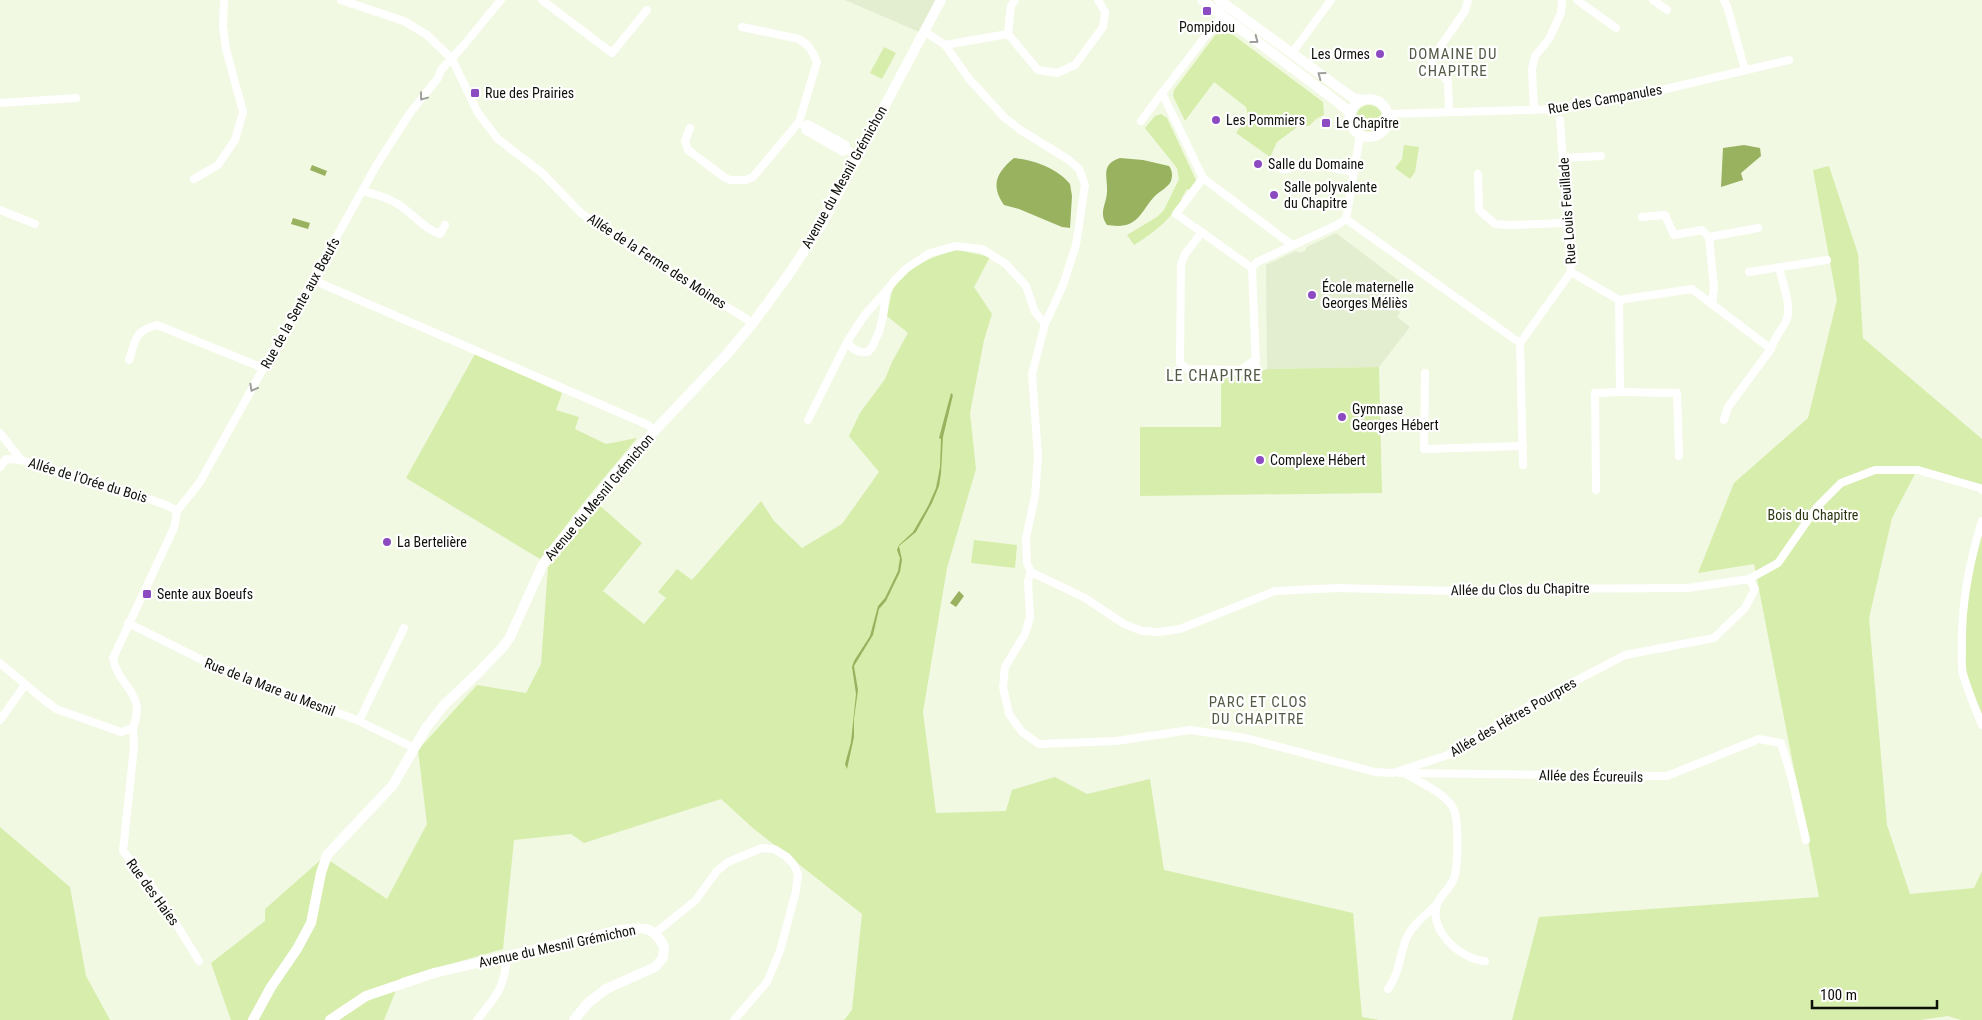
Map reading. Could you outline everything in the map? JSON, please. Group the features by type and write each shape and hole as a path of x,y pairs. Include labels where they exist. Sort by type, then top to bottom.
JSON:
{"street":[{"path":"194,179 218,165 235,140 243,112 226,49 223,26 224,0"},
{"path":"341,0 404,21 427,35 452,58"},
{"name":"Rue de la Sente aux Bœufs","path":"128,623 174,528 177,510 200,482 376,166 410,114 438,78 441,70 500,0"},
{"path":"542,0 612,53 646,10"},
{"name":"Avenue du Mesnil Grémichon","path":"253,1020 311,923 321,873 327,855 393,786 426,728 444,705 504,647 542,566 627,460 728,353 753,323 791,271 823,222 940,0"},
{"path":"1015,0 1011,6 1008,34 1038,70 1057,73 1074,65 1103,27 1105,12 1098,0"},
{"path":"1202,0 1227,7 1353,98 1375,100 1385,108 1387,114 1387,121 1380,133 1367,136 1360,134 1353,128 1346,109 1331,97 1227,7 1219,0"},
{"path":"1292,53 1331,0"},
{"path":"1450,112 1448,81 1433,67 1431,60 1465,11 1468,0"},
{"path":"1534,110 1532,69 1535,56 1549,39 1562,13 1562,0"},
{"path":"1577,0 1616,28"},
{"path":"1653,0 1667,10"},
{"path":"1724,0 1745,70"},
{"path":"1141,121 1227,7"},
{"path":"690,128 685,141 688,150 724,177 738,182 753,177 802,124 817,62 813,52 800,39 742,27"},
{"path":"924,31 945,45 1008,34"},
{"name":"Allée des Hêtres Pourpres","path":"945,45 970,80 1004,117 1019,129 1069,160 1079,169 1085,185 1076,245 1063,285 1045,324 1032,374 1038,458 1035,496 1026,538 1027,564 1031,572 1028,581 1030,617 1025,634 1005,667 1003,687 1008,714 1022,732 1039,744 1116,741 1190,730 1246,738 1375,772 1394,772 1448,755 1537,702 1625,655 1714,638 1745,608 1755,589 1749,579"},
{"name":"Allée de la Ferme des Moines","path":"452,58 478,113 488,128 498,139 541,172 582,213 640,253 753,323"},
{"name":"Rue des Campanules","path":"1387,114 1560,109 1636,96 1789,60"},
{"path":"1162,93 1202,178 1292,245"},
{"path":"0,103 76,98"},
{"path":"1350,116 1352,109 1362,100"},
{"name":"Rue Louis Feuillade","path":"1520,343 1571,272 1560,120"},
{"path":"802,124 808,124 846,145 846,149 858,156"},
{"path":"1256,368 1252,268 1257,262 1337,226 1346,219 1360,134"},
{"path":"1563,158 1601,156"},
{"path":"1283,170 1306,163 1354,172"},
{"path":"1478,174 1479,210 1495,224 1567,223"},
{"path":"1202,178 1176,214 1252,268"},
{"path":"363,190 395,201 426,228 434,232 440,234 445,225"},
{"path":"0,210 35,224"},
{"path":"1642,217 1665,215 1674,234 1702,230 1709,237 1714,288 1712,304"},
{"path":"1346,219 1520,343 1524,466"},
{"path":"1709,237 1758,228"},
{"path":"1202,232 1185,254 1181,264 1180,363 1187,369 1241,370 1256,359"},
{"path":"808,420 847,342 864,316 907,268 930,253 956,246 982,249 1006,264 1026,286 1035,312 1045,324"},
{"path":"1749,272 1827,260"},
{"path":"1724,420 1728,407 1771,349 1774,339 1787,320 1789,310 1779,267"},
{"path":"1571,272 1619,300 1692,289 1771,349"},
{"path":"313,280 648,425 655,431"},
{"path":"847,342 853,349 861,352 868,352 872,347 883,316 886,291"},
{"path":"1619,300 1620,392"},
{"path":"130,360 138,335 144,328 157,325 263,368"},
{"path":"1425,373 1424,449 1523,446"},
{"path":"1596,490 1596,393 1677,393 1679,456"},
{"path":"0,433 21,460"},
{"name":"Allée de l'Orée du Bois","path":"0,467 6,459 21,460 137,495 177,510"},
{"name":"Allée du Clos du Chapitre","path":"1031,572 1085,598 1124,624 1142,631 1159,632 1180,629 1275,591 1338,588 1455,590 1509,588 1688,588 1749,579 1778,563 1817,507 1841,483 1874,470 1918,470 1982,490"},
{"path":"1982,521 1971,556 1964,595 1962,631 1963,672 1971,700 1982,725"},
{"name":"Rue de la Mare au Mesnil","path":"128,623 204,661 359,721 414,748"},
{"name":"Rue des Haies","path":"128,623 114,658 115,665 133,694 138,706 137,719 133,728 132,771 123,851 159,896 199,961"},
{"path":"359,721 404,628"},
{"path":"0,663 56,708 80,719 121,732 133,728"},
{"path":"0,720 25,685"},
{"name":"Allée des Écureuils","path":"1394,772 1667,776 1759,739 1780,743 1792,779 1806,840"},
{"path":"1388,989 1397,973 1407,937 1413,928 1437,904 1454,878 1457,826 1454,810 1448,801 1430,787 1405,773"},
{"path":"655,933 695,901 717,871 728,862 762,848 774,849 787,857 794,865 798,874 796,891 780,951 767,982 734,1020"},
{"path":"1437,904 1437,920 1446,938 1457,951 1468,958 1485,961"},
{"name":"Avenue du Mesnil Grémichon","path":"330,1020 366,996 434,972 620,930 642,927 655,933 664,947 663,958 655,967 606,989 588,1003 574,1020"},
{"path":"477,1020 497,995 505,978 506,956"}],"shaded area":[{"path":"845,0 943,0 924,34"},
{"path":"1744,145 1760,148 1761,156 1741,173 1743,180 1721,187 1723,148"},
{"path":"1014,158 1029,160 1052,169 1070,184 1072,196 1070,228 1062,227 1019,209 1004,205 997,191 997,179 1003,168"},
{"path":"1120,158 1143,160 1169,166 1172,179 1168,186 1154,197 1135,221 1122,226 1107,225 1103,216 1107,196 1106,172 1110,164"},
{"path":"312,165 327,171 325,176 310,170"},
{"path":"293,218 310,223 308,229 291,224"},
{"path":"1336,233 1398,280 1385,300 1400,312 1397,317 1410,327 1379,367 1267,369 1266,265 1296,251 1300,253 1305,251 1307,247"},
{"path":"951,393 953,395 943,437 939,486 916,532 899,546 902,560 900,572 886,601 879,609 873,635 854,666 858,690 854,719 854,737 847,769 845,764 851,742 856,694 852,667 870,636 878,606 885,598 898,571 900,558 897,550 899,545 913,532 936,488 940,467 941,439 939,438"},
{"path":"959,591 964,596 956,607 950,603"}],"green space":[{"path":"1224,28 1323,102 1324,115 1316,119 1309,126 1300,125 1277,142 1270,157 1236,133 1248,116 1246,107 1214,82 1185,121 1173,96 1174,90 1219,30"},
{"path":"884,47 896,53 882,79 870,73"},
{"path":"1369,105 1378,109 1382,118 1378,127 1369,131 1360,127 1356,118 1360,109"},
{"path":"1161,114 1167,118 1196,180 1190,190 1187,189 1181,199 1183,200 1172,214 1155,230 1134,245 1127,235 1157,217 1164,210 1179,179 1177,168 1145,128 1155,116"},
{"path":"1404,145 1419,147 1415,172 1410,179 1395,168 1402,159"},
{"name":"Bois du Chapitre","path":"1829,166 1858,254 1863,338 1982,439 1982,490 1917,470 1892,518 1869,618 1887,825 1910,894 1974,888 1982,871 1982,1020 1961,1020 1948,1016 1920,1020 1512,1020 1539,917 1819,897 1754,564 1698,573 1734,483 1808,418 1837,300 1813,170"},
{"path":"958,250 990,257 974,287 992,314 984,340 970,413 976,469 947,568 923,712 936,813 1006,811 1012,790 1055,777 1087,794 1150,779 1164,870 1353,913 1362,1017 1379,1020 844,1020 852,1010 862,914 754,829 721,799 584,843 571,834 514,840 503,949 401,978 384,1020 231,1020 211,963 265,921 265,909 324,857 387,899 427,824 418,750 477,685 526,693 541,664 548,567 598,504 642,543 603,591 644,624 666,598 658,592 677,569 692,580 761,501 774,521 802,548 842,524 879,472 849,436 860,413 885,379 908,333 887,316 893,289 903,275 911,269 930,259"},
{"path":"475,354 562,393 556,410 579,417 575,429 606,444 637,438 540,559 406,478"},
{"name":"Complexe Hébert","path":"1379,367 1382,493 1140,496 1140,427 1221,427 1221,376 1248,376 1267,369"},
{"path":"1982,521 1982,725 1963,672 1962,631"},
{"path":"974,540 1017,545 1015,568 971,563"},
{"path":"0,827 70,887 86,976 110,1020 0,1020"}],"place":[{"name":"Pompidou","path":"1207,11"},
{"name":"Les Ormes","path":"1380,54"},
{"name":"Rue des Prairies","path":"475,93"},
{"name":"Les Pommiers","path":"1216,120"},
{"name":"Le Chapître","path":"1326,123"},
{"name":"Salle du Domaine","path":"1258,164"},
{"name":"Salle polyvalente du Chapitre","path":"1274,195"},
{"name":"École maternelle Georges Méliès","path":"1312,295"},
{"name":"Gymnase Georges Hébert","path":"1342,417"},
{"name":"Complexe Hébert","path":"1260,460"},
{"name":"La Bertelière","path":"387,542"},
{"name":"Sente aux Boeufs","path":"147,594"}],"district":[{"name":"DOMAINE DU CHAPITRE","path":"1453,62"},
{"name":"LE CHAPITRE","path":"1214,375"},
{"name":"PARC ET CLOS DU CHAPITRE","path":"1258,710"}]}
